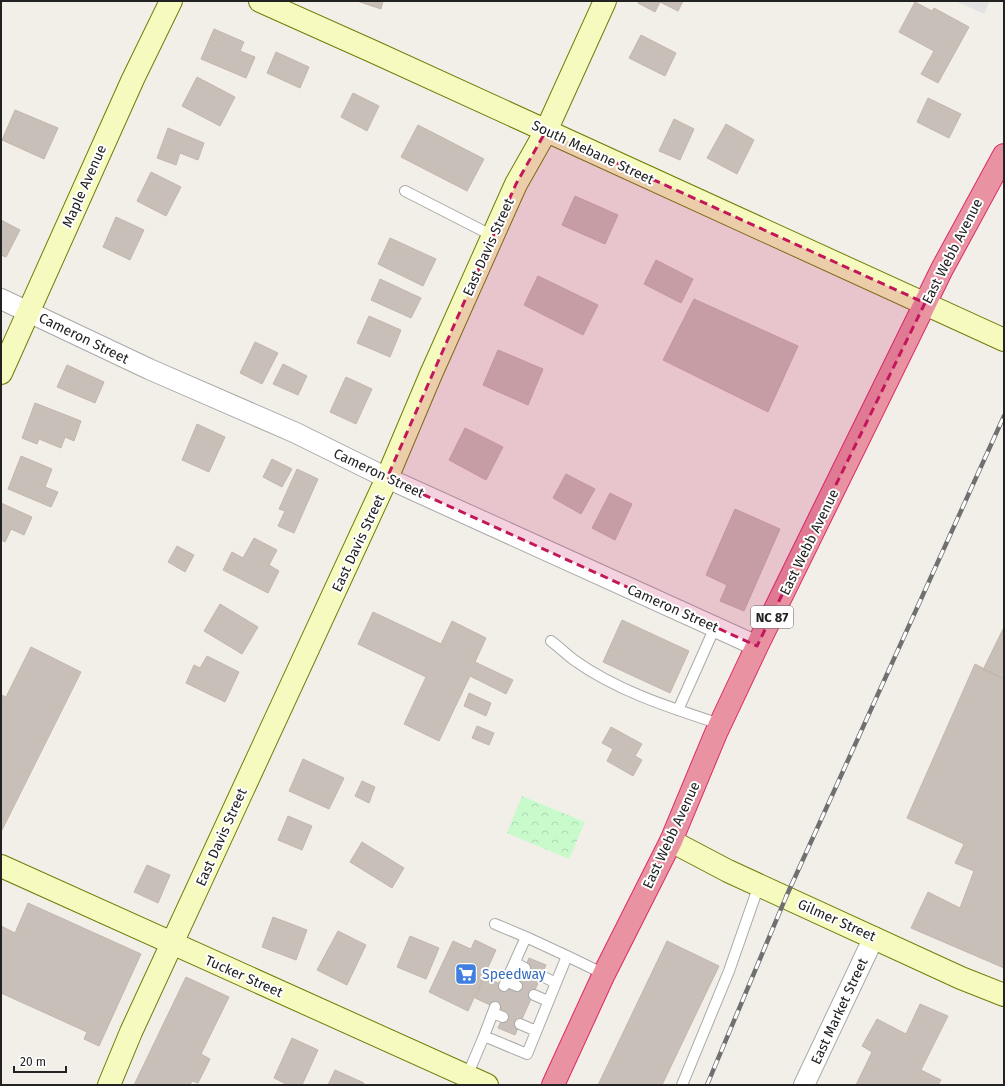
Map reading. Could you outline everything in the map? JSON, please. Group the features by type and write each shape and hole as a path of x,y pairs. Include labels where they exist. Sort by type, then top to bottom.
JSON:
{"highway":[{"name":"East Webb Avenue","path":"553,1085 604,974 671,841 720,724 757,646 952,249 1004,155"}],"street":[{"name":"Maple Avenue","path":"1,374 133,79 171,1"},
{"name":"South Mebane Street","path":"260,1 1004,340"},
{"name":"East Davis Street","path":"109,1085 131,1032 173,944 387,478 431,374 516,184 546,131 605,1"},
{"name":"Cameron Street","path":"1,299 149,370 296,433 387,478 757,646"},
{"name":"Gilmer Street","path":"671,841 728,871 961,978 1004,995"},
{"name":"Tucker Street","path":"1,866 487,1085"},
{"name":"East Market Street","path":"804,1085 874,937"}],"lane":[{"path":"405,191 493,236"},
{"path":"678,710 715,627"},
{"path":"550,641 566,652 573,660 605,678 678,710 720,724"},
{"path":"682,1085 729,970 759,885"},
{"path":"494,924 526,937 604,974"},
{"path":"517,986 505,984 526,937"},
{"path":"484,1036 527,1054 567,956"},
{"path":"515,963 525,968"},
{"path":"542,976 556,983"},
{"path":"534,995 548,1002"},
{"path":"467,1076 484,1036 497,1012"},
{"path":"520,1024 536,1031"}],"highlighted area":[{"path":"546,131 925,303 757,646 387,478 516,184"}],"green space":[{"path":"522,796 585,822 569,859 507,833"}],"shaded area":[{"path":"955,1 990,1 984,14"}],"building":[{"path":"357,1 383,1 381,9"},
{"path":"639,1 683,1 678,11 660,2 655,12 638,3"},
{"path":"915,2 932,11 934,8 969,27 938,83 921,74 934,51 899,32"},
{"path":"214,29 244,42 240,51 255,57 246,78 201,59"},
{"path":"641,35 676,53 665,76 629,58"},
{"path":"276,52 309,67 300,88 267,73"},
{"path":"197,77 235,97 220,126 182,106"},
{"path":"353,93 379,106 367,131 341,117"},
{"path":"928,98 961,114 949,138 917,122"},
{"path":"15,110 58,128 44,159 2,140"},
{"path":"674,119 694,129 680,160 659,151"},
{"path":"726,124 754,140 737,174 707,158"},
{"path":"418,125 484,159 467,191 401,157"},
{"path":"168,128 204,143 198,160 180,153 176,165 157,158"},
{"path":"151,172 181,187 166,216 137,201"},
{"path":"575,196 618,215 605,244 562,225"},
{"path":"116,217 144,230 130,260 103,247"},
{"path":"1,220 20,230 6,257 1,255"},
{"path":"390,238 436,259 423,286 378,264"},
{"path":"656,260 693,279 681,303 644,284"},
{"path":"538,276 598,305 583,335 524,305"},
{"path":"380,279 421,298 411,318 371,300"},
{"path":"694,299 798,346 768,412 663,360"},
{"path":"369,316 401,330 390,357 357,343"},
{"path":"255,342 278,353 262,384 240,373"},
{"path":"498,350 543,369 528,405 483,385"},
{"path":"283,364 307,376 298,395 273,384"},
{"path":"67,365 104,382 95,403 57,387"},
{"path":"346,377 372,389 356,424 330,412"},
{"path":"35,403 81,421 74,441 65,437 61,448 39,439 37,444 22,438"},
{"path":"197,424 225,437 209,472 182,460"},
{"path":"465,428 503,447 486,480 449,460"},
{"path":"21,456 52,469 45,487 58,492 51,507 8,489"},
{"path":"272,459 292,469 282,487 263,477"},
{"path":"297,469 318,479 294,533 278,526 285,511 279,509"},
{"path":"566,474 595,489 581,514 553,498"},
{"path":"610,493 632,504 615,540 592,528"},
{"path":"1,503 32,517 24,535 11,529 5,542 1,540"},
{"path":"735,509 780,529 744,611 720,601 727,585 706,575"},
{"path":"254,538 277,550 269,565 279,571 268,593 223,570 232,552 243,558"},
{"path":"177,546 194,555 185,572 168,562"},
{"path":"220,604 258,627 242,654 204,631"},
{"path":"373,612 441,644 452,621 486,638 475,662 513,680 506,694 470,676 439,741 404,724 426,677 358,644"},
{"path":"622,620 689,651 670,693 603,662"},
{"path":"1004,627 1004,679 983,670"},
{"path":"31,647 81,672 2,830 1,695 6,697"},
{"path":"207,656 239,672 225,702 186,683 194,665 200,668"},
{"path":"975,664 1004,679 1004,968 911,928 928,892 960,908 974,871 955,863 964,844 907,818"},
{"path":"469,693 491,703 486,716 464,706"},
{"path":"477,726 494,733 489,745 472,738"},
{"path":"611,727 642,744 635,756 642,760 633,776 607,761 613,749 602,743"},
{"path":"303,759 344,778 329,809 289,791"},
{"path":"362,781 375,787 369,803 355,796"},
{"path":"288,816 312,826 302,850 278,840"},
{"path":"362,842 404,868 392,888 350,862"},
{"path":"147,865 170,875 158,903 134,892"},
{"path":"28,903 141,954 99,1046 84,1039 87,1032 1,993 1,926 15,933"},
{"path":"273,917 307,930 296,960 262,947"},
{"path":"338,931 366,945 347,985 317,970"},
{"path":"410,936 439,948 426,979 397,967"},
{"path":"475,940 496,950 468,1011 429,992 453,941 471,949"},
{"path":"667,941 719,966 662,1085 598,1085"},
{"path":"529,958 546,965 515,1035 498,1028 505,1012 475,998 484,977 515,990"},
{"path":"186,977 229,997 201,1054 210,1059 198,1083 192,1081 190,1085 134,1085"},
{"path":"920,1004 948,1016 921,1070 941,1080 938,1085 856,1085 872,1052 862,1046 877,1019 906,1034"},
{"path":"292,1038 318,1050 302,1085 288,1085 274,1078"},
{"path":"335,1070 364,1083 363,1085 328,1085"}],"railway":[{"path":"707,1085 786,897 1004,416"}],"place":[{"name":"Speedway","path":"466,974"}]}
